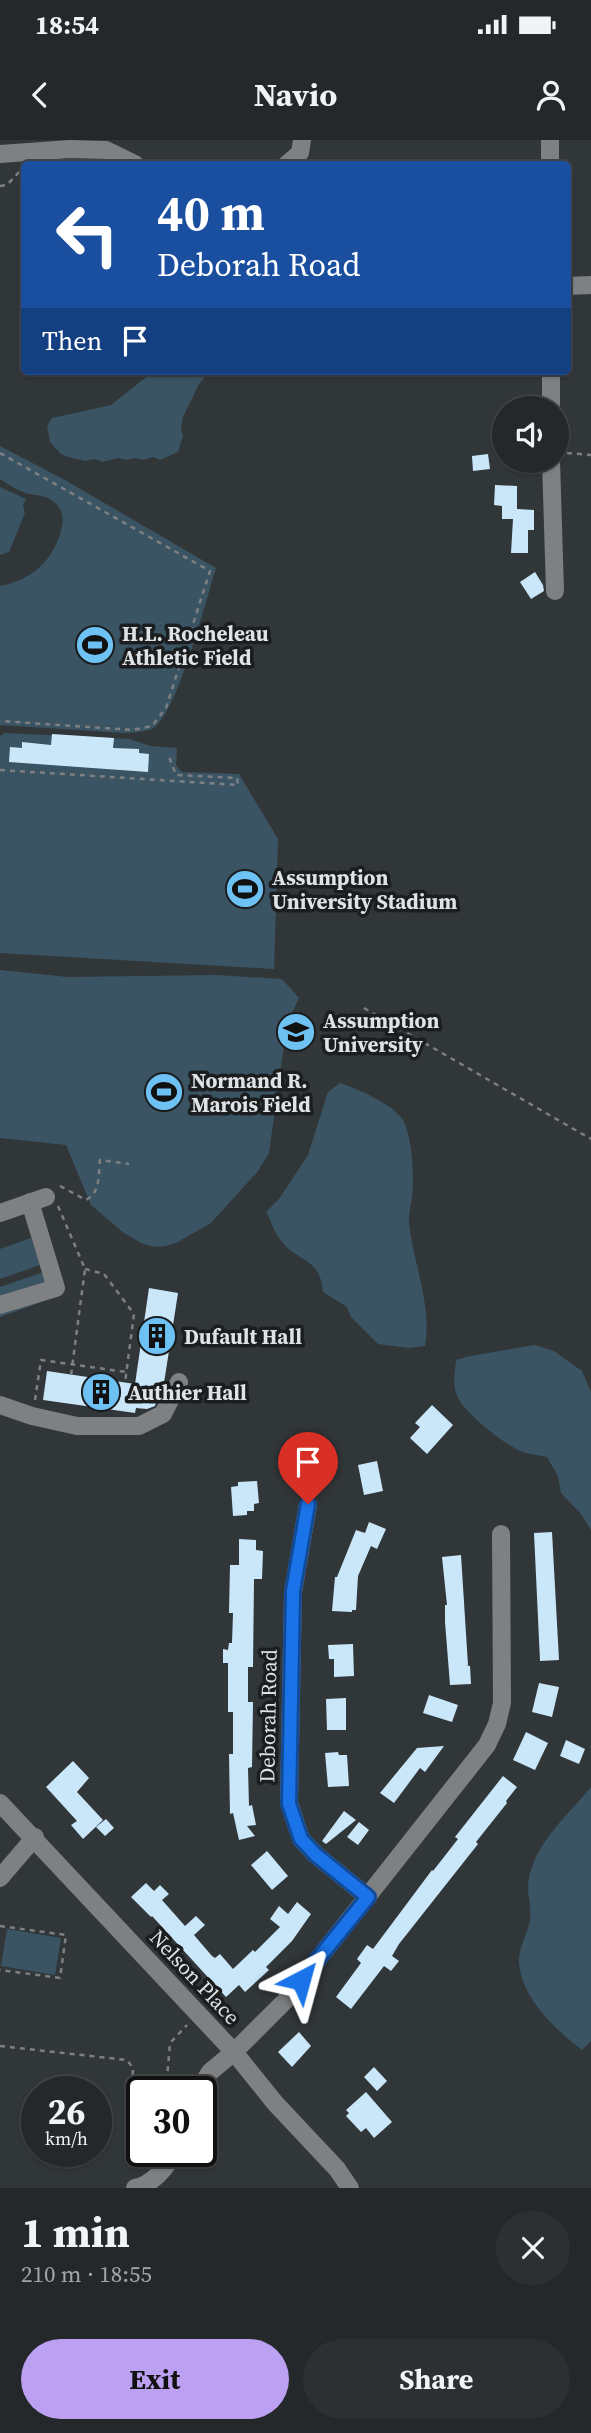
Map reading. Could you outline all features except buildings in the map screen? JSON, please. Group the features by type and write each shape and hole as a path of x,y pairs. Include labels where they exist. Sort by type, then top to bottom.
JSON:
{"street":[{"path":"291,161 300,153 302,140"},
{"path":"550,140 550,161"},
{"path":"0,154 70,149 106,150 129,161"},
{"path":"571,286 591,285"},
{"path":"551,375 551,396"},
{"path":"551,473 555,591"},
{"path":"0,1213 38,1200 56,1288 0,1305"},
{"path":"0,1405 32,1416 77,1426 139,1426 163,1414 179,1382"},
{"name":"Deborah Road","path":"308,1504 293,1591 289,1804 301,1839 316,1855 368,1897"},
{"path":"207,2076 285,2001 475,1763 497,1724 502,1703 501,1534"},
{"name":"Nelson Place","path":"0,1803 35,1837 234,2052 275,2103 337,2169 350,2188"},
{"path":"0,1878 35,1837"},
{"path":"135,2188 144,2186 165,2167"}],"path":[{"path":"0,186 7,185 21,169"},
{"path":"0,453 210,570 166,708 152,726 133,730 0,721"},
{"path":"569,453 591,455"},
{"path":"0,770 238,785 237,778 176,775 168,754"},
{"path":"364,1008 591,1139"},
{"path":"71,1375 85,1269 61,1209 38,1200 54,1182 86,1200 93,1197 97,1190 100,1160 129,1164"},
{"path":"85,1269 104,1274 134,1314 125,1383"},
{"path":"32,1416 41,1360 126,1373"},
{"path":"0,1926 66,1935 60,1978 0,1970"},
{"path":"167,2076 170,2043 191,2021"},
{"path":"0,2046 127,2060 133,2067 132,2076"}],"shaded area":[{"path":"149,375 207,375 199,384 183,417 183,436 178,452 160,460 153,457 143,460 118,458 102,462 95,459 85,461 61,454 50,442 47,426 52,418 111,405"},
{"name":"H.L. Rocheleau Athletic Field","path":"0,446 65,480 216,568 182,677 164,715 153,728 124,733 0,725 0,586 21,579 39,568 52,552 63,521 60,509 51,500 22,492 0,479"},
{"path":"0,487 26,499 23,505 25,513 9,552 0,555"},
{"path":"5,733 130,739 150,746 177,748 176,765 182,772 239,774 278,839 274,969 0,953 0,736"},
{"name":"Normand R. Marois Field","path":"0,970 68,977 216,975 282,979 299,998 287,1023 269,1153 258,1171 211,1223 166,1246 154,1247 141,1243 124,1233 91,1205 66,1145 0,1138"},
{"path":"340,1083 385,1104 400,1116 407,1130 413,1169 409,1224 426,1316 425,1346 409,1348 378,1344 351,1317 347,1307 323,1292 318,1272 282,1242 266,1212 279,1199 308,1155 328,1092"},
{"path":"31,1238 40,1265 0,1279 0,1249"},
{"path":"44,1272 53,1298 0,1317 0,1287"},
{"path":"535,1345 554,1351 582,1371 591,1392 591,1530 581,1514 561,1493 558,1476 547,1457 520,1451 504,1442 462,1405 456,1393 456,1360"},
{"path":"591,1787 591,2041 582,2050 551,2023 533,2000 521,1975 519,1957 530,1921 528,1883 538,1853"},
{"path":"7,1929 61,1938 55,1975 1,1966"}],"place":[{"name":"H.L. Rocheleau Athletic Field","path":"95,645"},
{"name":"Assumption University Stadium","path":"245,889"},
{"name":"Assumption University","path":"296,1032"},
{"name":"Normand R. Marois Field","path":"164,1092"},
{"name":"Dufault Hall","path":"157,1336"},
{"name":"Authier Hall","path":"101,1392"}],"route":[{"path":"301,1980 368,1897 316,1855 301,1839 289,1804 293,1591 308,1504"}]}
